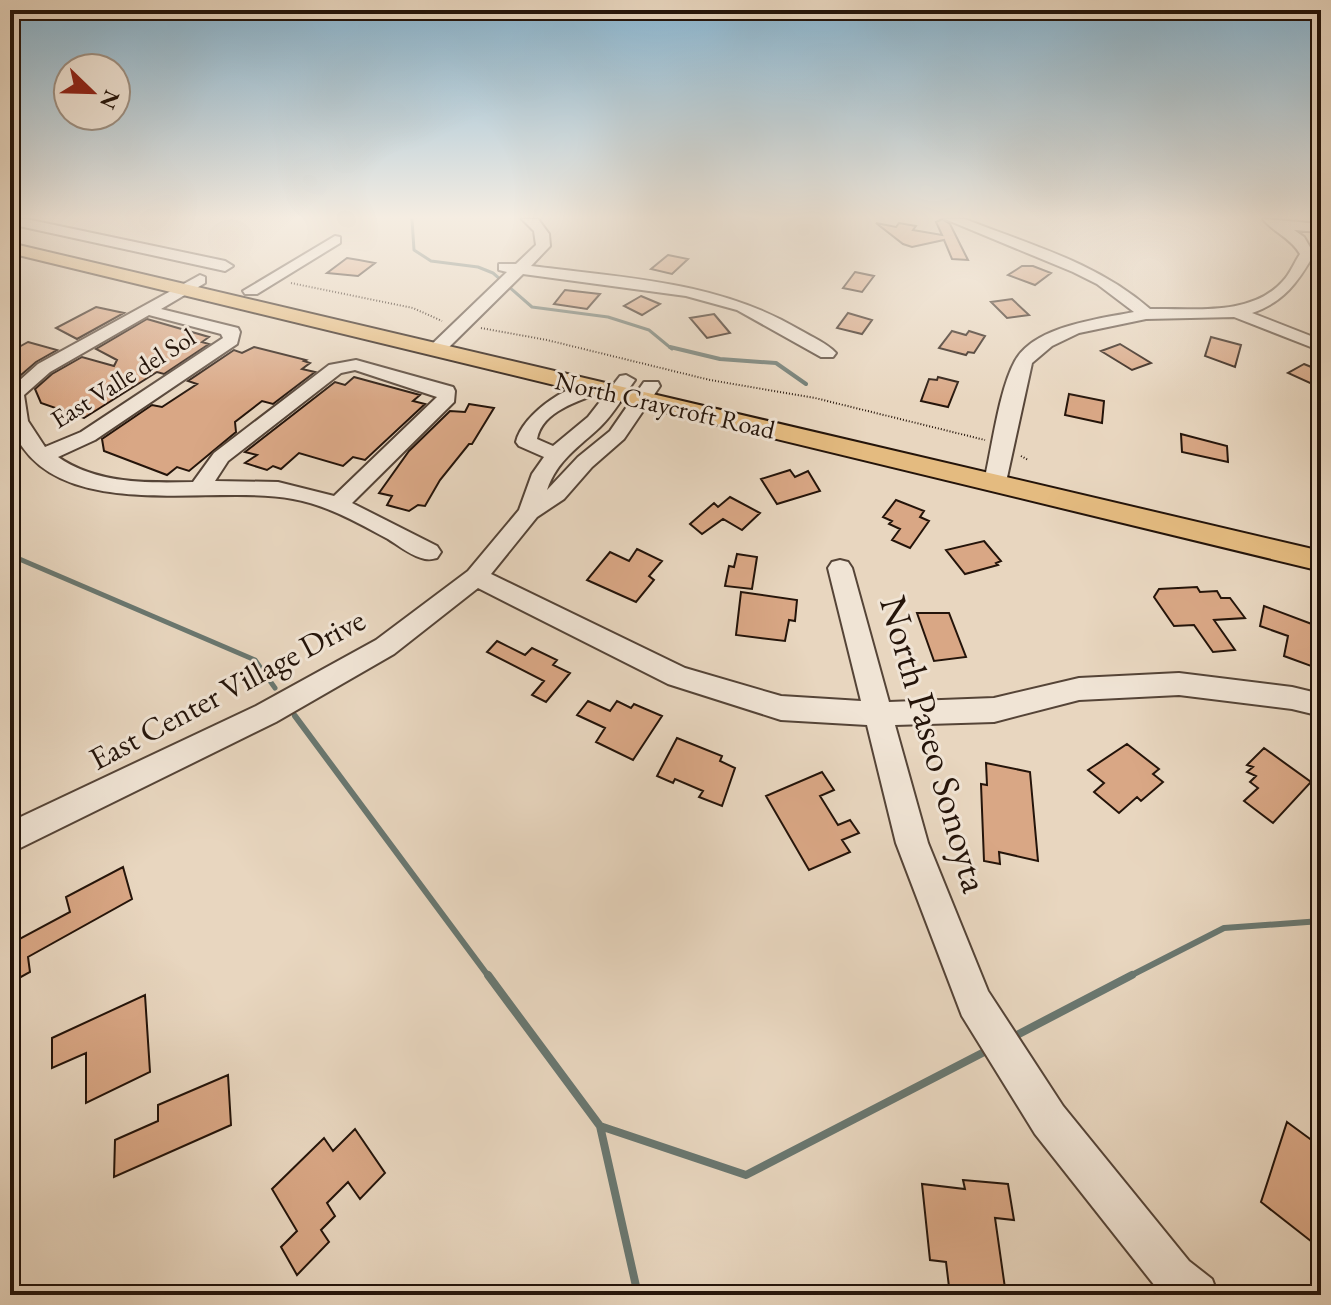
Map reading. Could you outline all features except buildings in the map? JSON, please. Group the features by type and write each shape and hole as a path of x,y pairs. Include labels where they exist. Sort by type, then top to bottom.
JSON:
{"main road":[{"name":"North Craycroft Road","path":"170,280 437,338 626,389"},
{"name":"North Craycroft Road","path":"176,280 251,291 626,389 995,463 1321,540"},
{"name":"North Craycroft Road","path":"995,463 1321,561"}],"street":[{"path":"251,291 269,280"},
{"path":"437,338 499,280"},
{"path":"603,280 687,291 743,307 827,353"},
{"path":"1103,280 1156,313"},
{"path":"1243,310 1273,297 1290,280"},
{"path":"191,284 44,368 15,394 19,422 40,457 63,471 140,489 277,489 339,503 429,552"},
{"name":"East Valle del Sol","path":"40,457 88,436 231,340 232,332 227,330 147,310"},
{"path":"1243,310 1321,346"},
{"path":"995,463 1024,361 1046,342 1074,329 1156,313 1243,310 1321,337"},
{"path":"199,489 221,457 340,367 356,365 446,391 443,402 339,503"},
{"path":"557,455 526,442 527,431 548,408 626,389"},
{"name":"East Center Village Drive","path":"529,512 535,486 557,455 626,389"},
{"name":"East Center Village Drive","path":"10,838 266,714 385,647 476,577 529,512 556,494 585,462 617,435 626,389"},
{"name":"North Paseo Sonoyta","path":"840,568 912,843 975,1003 1049,1120 1174,1276 1196,1295"},
{"path":"476,577 677,676 781,708 880,714 994,710 1079,689 1179,684 1292,698 1321,705"}],"path":[{"path":"287,283 413,308 437,338"},
{"path":"470,327 547,340 710,380 815,398 995,463"}],"waterway":[{"path":"501,280 532,307 608,317 649,330 672,349"},
{"path":"670,347 720,359 776,363 806,384"},
{"path":"10,555 255,660 275,688"},
{"path":"295,716 489,977"},
{"path":"1128,977 1224,928 1321,921"},
{"path":"488,975 600,1126"},
{"path":"1013,1037 1132,975"},
{"path":"600,1126 746,1175 990,1049"},
{"path":"600,1126 638,1295"}]}
